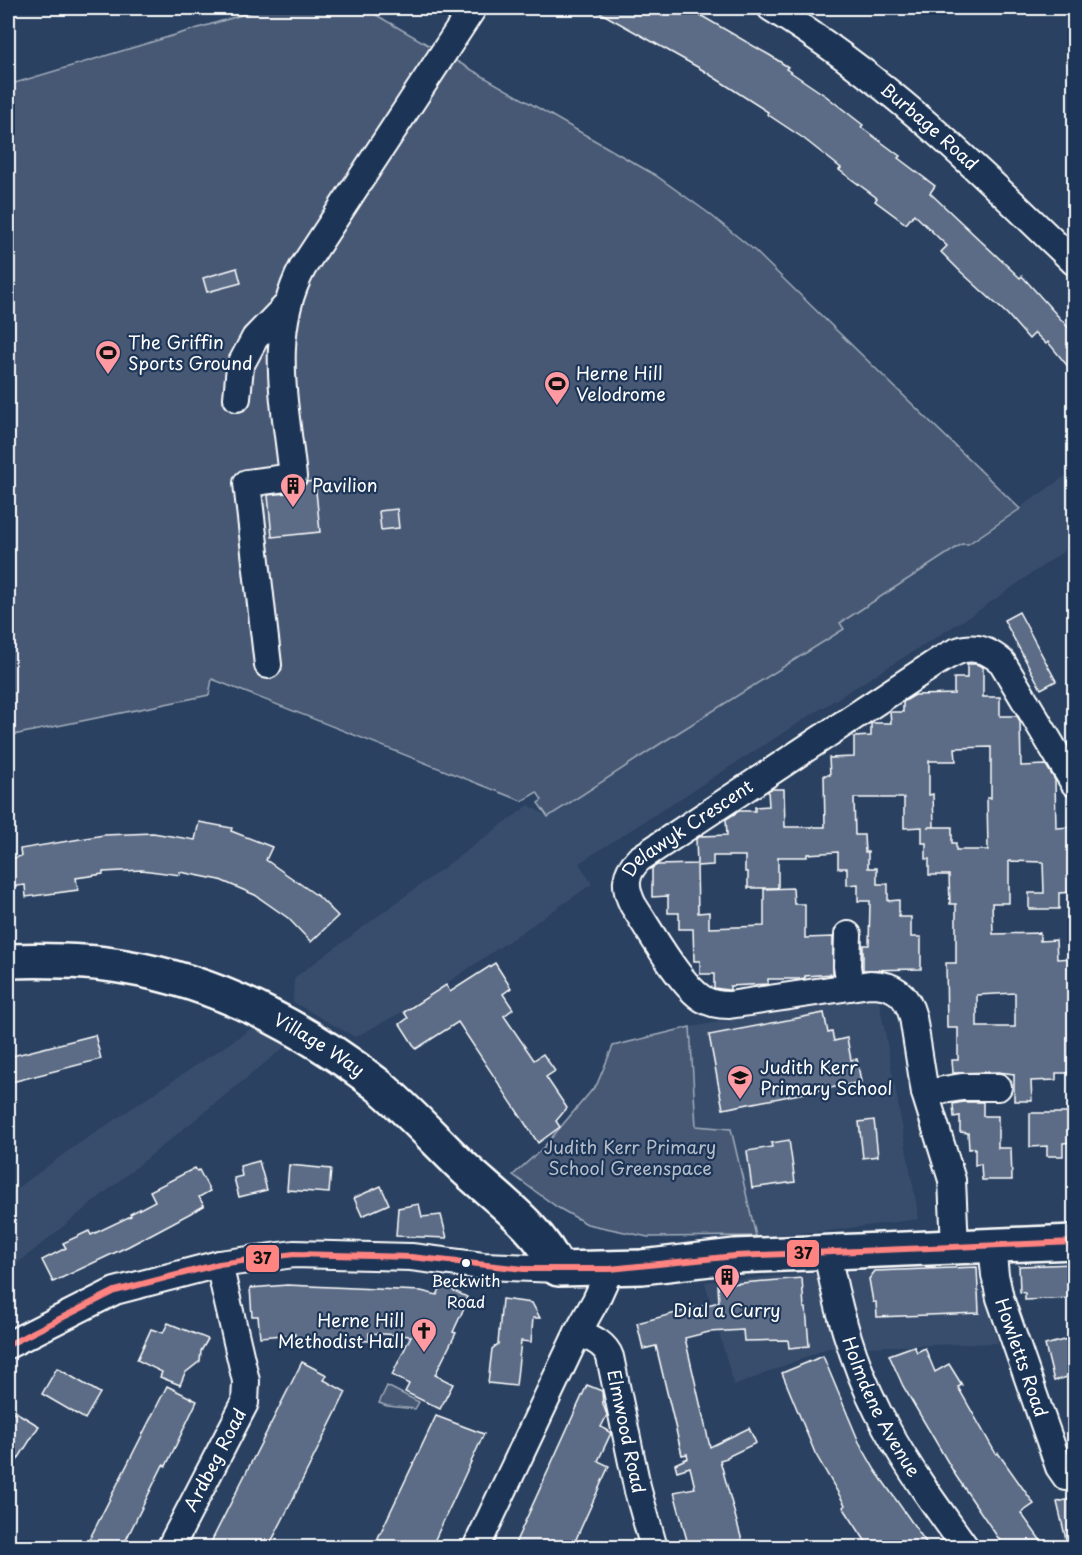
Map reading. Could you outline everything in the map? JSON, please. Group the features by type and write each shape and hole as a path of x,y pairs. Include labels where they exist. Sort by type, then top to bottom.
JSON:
{"main road":[{"name":"Village Way","path":"8,961 123,966 158,974 205,987 304,1035 360,1072 415,1119 513,1212 551,1253 558,1269"},
{"path":"558,1269 652,1266 735,1256 1074,1242"}],"street":[{"path":"268,664 247,483 293,477 280,345 288,304 303,267 473,8"},
{"name":"Burbage Road","path":"771,8 804,28 879,82 956,149 1074,262"},
{"path":"237,398 240,366 255,338 288,304"},
{"name":"Delawyk Crescent","path":"955,1247 952,1180 925,1093 913,1017 901,993 887,985 870,984 729,1005 720,1005 703,999 684,981 633,905 627,893 626,883 631,866 639,859 857,714 949,655 966,648 986,651 1002,662 1074,783"},
{"path":"848,935 847,966 850,987"},
{"path":"925,1093 962,1087 998,1087"},
{"name":"Howletts Road","path":"992,1245 1000,1298 1067,1472"},
{"name":"Holmdene Avenue","path":"827,1252 846,1334 879,1413 925,1491 966,1548"},
{"path":"8,1345 115,1291 219,1264 294,1254 411,1257 483,1266 558,1269"},
{"name":"Ardbeg Road","path":"170,1548 245,1403 246,1381 219,1264"},
{"path":"476,1548 610,1269"},
{"name":"Elmwood Road","path":"578,1332 607,1349 638,1491 654,1548"}],"shaded area":[{"path":"1074,470 1074,544 978,611 579,863 592,884 450,981 400,1013 355,1037 293,1002 294,978 529,805 548,817 843,629 840,623 962,544 968,544"},
{"name":"Judith Kerr Primary School","path":"878,994 919,1219 827,1231 756,1236 648,1237 587,1224 557,1207 513,1175 542,1149 597,1084 613,1046 691,1027"},
{"path":"276,1012 308,1028 8,1271 8,1195 71,1149"},
{"path":"973,1267 977,1270 998,1343 828,1348 734,1386 705,1282 812,1273"}],"green space":[{"name":"Herne Hill Velodrome","path":"265,8 364,8 655,175 707,212 754,250 1020,509 840,623 844,629 548,817 538,803 542,800 537,792 522,801 212,679 209,695 8,736 8,85"},
{"name":"Judith Kerr Primary School Greenspace","path":"690,1027 696,1126 731,1129 756,1236 648,1237 587,1224 557,1207 513,1175 542,1149 597,1084 613,1046"},
{"path":"387,1386 419,1402 415,1409 379,1403"}],"building":[{"path":"592,8 688,8 788,67 786,69 863,125 861,127 935,186 930,193 1020,278 1022,276 1074,334 1074,374 1048,342 1046,344 1035,333 1029,339 1007,314 941,252 947,246 914,214 906,224 875,201 877,198 839,170 841,168 803,138 767,114 768,112 701,69"},
{"path":"237,268 241,283 207,292 203,278"},
{"name":"Pavilion","path":"315,481 320,532 272,537 268,495 296,492 302,489 307,482"},
{"path":"397,509 399,528 381,530 379,511"},
{"path":"1019,612 1056,681 1041,689 1004,620"},
{"path":"967,664 983,667 983,697 1000,697 1000,716 1017,716 1020,721 1021,766 1046,765 1055,780 1056,828 1072,827 1074,892 1059,893 1059,909 1029,909 1029,893 1044,893 1043,862 1009,861 1009,903 992,903 993,934 1040,933 1040,941 1056,940 1057,959 1073,958 1074,1073 1056,1073 1056,1080 1031,1081 1032,1101 1014,1101 1014,1074 953,1073 952,1060 958,1060 958,1028 947,1028 946,963 956,963 956,904 950,904 949,875 929,875 926,843 922,843 922,827 904,828 904,798 854,798 855,835 864,835 865,852 868,852 868,868 877,868 877,884 888,884 888,901 899,900 899,917 911,917 911,937 921,937 921,969 863,970 863,945 869,945 870,901 858,901 858,884 847,885 847,868 838,868 838,852 807,854 807,857 778,857 778,888 748,888 745,856 713,856 713,865 697,866 698,913 709,912 709,928 764,926 764,889 793,888 794,904 805,904 805,938 833,937 833,974 805,976 799,979 768,979 768,984 730,986 730,990 714,988 714,974 700,974 700,961 694,961 693,929 679,929 679,913 668,913 668,896 652,897 652,868 657,865 697,864 696,839 701,836 727,835 726,819 739,811 755,811 755,807 769,806 768,791 771,789 784,789 785,827 825,827 824,775 830,775 829,758 854,757 854,737 871,736 871,723 891,723 890,712 903,712 903,702 915,695 954,694 954,678 967,678","holes":["991,747 991,798 987,798 988,850 956,850 956,843 952,843 952,827 934,827 933,794 929,795 929,761 956,761 955,748","1015,993 1015,1027 977,1027 977,995"]},
{"path":"199,822 232,828 231,831 272,847 266,860 319,897 338,916 311,942 288,918 255,895 220,880 180,872 180,875 142,870 103,872 103,874 76,878 78,890 26,897 25,885 8,887 8,860 21,856 20,849 104,835 153,833 195,840"},
{"path":"495,963 511,988 503,994 513,1009 504,1016 534,1060 543,1054 555,1071 546,1077 567,1108 556,1121 560,1127 538,1143 458,1022 416,1049 400,1024 408,1018 404,1012 446,985 450,992"},
{"path":"824,1013 828,1033 832,1032 834,1041 847,1038 851,1060 857,1059 861,1082 723,1109 709,1035"},
{"path":"95,1035 101,1059 8,1083 8,1057"},
{"path":"983,1102 983,1116 998,1116 998,1148 1011,1148 1012,1180 982,1180 981,1164 975,1165 975,1148 969,1149 968,1133 960,1132 960,1116 954,1117 953,1104"},
{"path":"1030,1113 1074,1113 1074,1142 1063,1143 1063,1156 1047,1156 1047,1146 1030,1147"},
{"path":"874,1120 878,1156 863,1158 859,1122"},
{"path":"789,1140 795,1182 752,1188 747,1151 772,1147 771,1143"},
{"path":"259,1161 267,1190 239,1197 234,1178 242,1176 240,1166"},
{"path":"289,1165 331,1169 329,1193 287,1190"},
{"path":"195,1168 199,1170 210,1191 199,1197 204,1206 129,1246 53,1282 42,1260 66,1248 63,1243 89,1231 91,1235 131,1216 130,1214 155,1201 150,1191"},
{"path":"381,1186 389,1204 362,1216 354,1198"},
{"path":"419,1204 422,1217 441,1215 447,1238 396,1236 398,1208"},
{"path":"1074,1264 1074,1298 1025,1300 1025,1293 1020,1292 1019,1266"},
{"path":"977,1267 979,1313 877,1317 876,1302 873,1302 869,1279 875,1271"},
{"path":"802,1278 809,1346 789,1348 788,1340 744,1341 743,1330 709,1332 685,1338 710,1447 749,1428 756,1443 720,1460 744,1548 689,1548 674,1492 695,1488 690,1467 677,1471 675,1464 688,1458 687,1454 682,1455 656,1346 643,1349 637,1323 719,1302 718,1285"},
{"path":"287,1285 421,1291 437,1295 442,1285 467,1297 453,1332 456,1333 435,1375 453,1384 440,1409 405,1392 409,1384 392,1375 411,1336 369,1333 369,1341 295,1338 295,1334 260,1337 258,1316 252,1316 250,1288"},
{"path":"502,1299 532,1303 540,1318 533,1318 531,1342 521,1341 516,1386 488,1383 492,1349 498,1344"},
{"path":"168,1323 208,1339 201,1351 200,1361 185,1373 180,1385 160,1377 162,1372 137,1360 151,1329 163,1333"},
{"path":"1071,1338 1074,1349 1074,1375 1054,1381 1045,1345"},
{"path":"914,1346 917,1352 925,1348 935,1372 949,1364 962,1385 958,1387 996,1454 998,1453 1034,1504 1021,1513 1046,1548 1005,1548 956,1476 903,1386 889,1355"},
{"path":"823,1356 859,1442 875,1470 930,1548 870,1548 843,1507 845,1505 815,1453 782,1373"},
{"path":"302,1362 327,1375 324,1380 346,1392 286,1513 268,1548 208,1548"},
{"path":"57,1368 100,1393 85,1419 42,1394"},
{"path":"587,1385 602,1391 607,1415 601,1427 611,1433 598,1461 609,1466 572,1548 513,1548"},
{"path":"167,1386 197,1401 166,1466 163,1465 122,1548 85,1548"},
{"path":"14,1411 39,1426 8,1475 8,1422"},
{"path":"436,1416 484,1434 431,1548 393,1548 377,1540"},
{"path":"1074,1498 1074,1548 1068,1548 1057,1502"}],"transit line":[{"name":"37","path":"8,1345 115,1291 219,1264 294,1254 411,1257 524,1269 610,1269 735,1256 1074,1242"}],"place":[{"name":"The Griffin Sports Ground","path":"108,376"},
{"name":"Herne Hill Velodrome","path":"557,407"},
{"name":"Pavilion","path":"293,509"},
{"name":"Judith Kerr Primary School","path":"740,1101"},
{"name":"Beckwith Road","path":"466,1263"},
{"name":"Dial a Curry","path":"727,1300"},
{"name":"Herne Hill Methodist Hall","path":"424,1354"}]}
